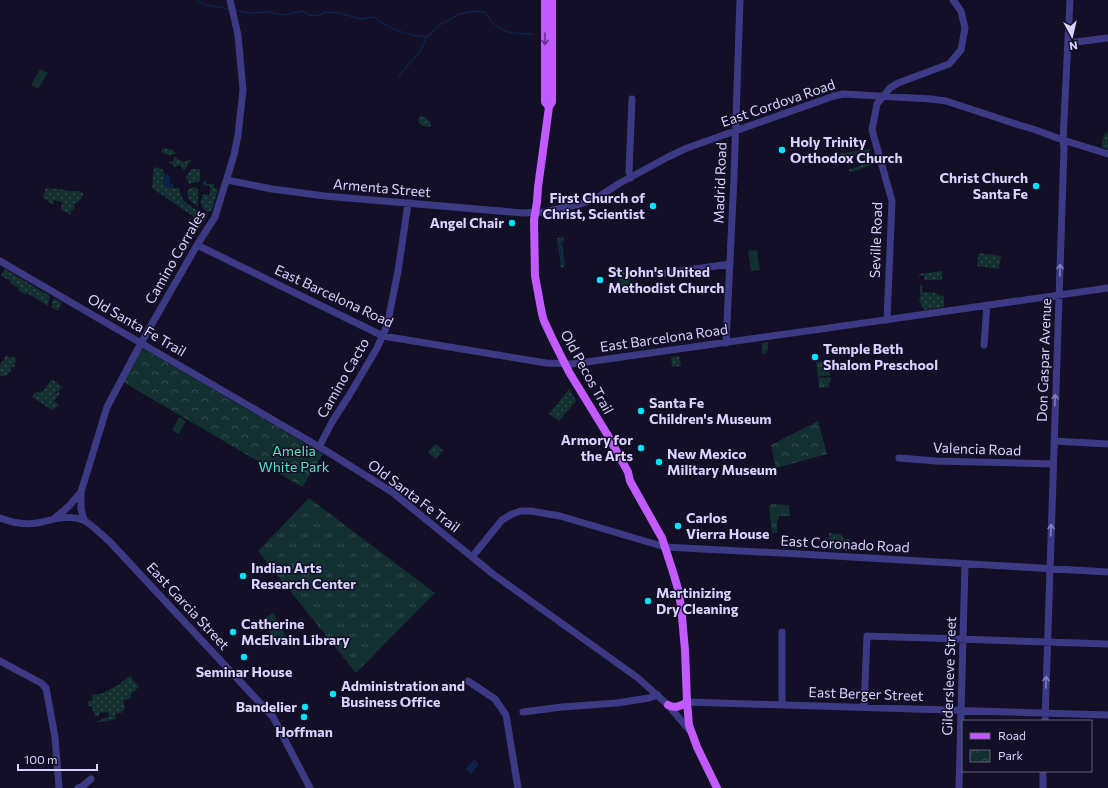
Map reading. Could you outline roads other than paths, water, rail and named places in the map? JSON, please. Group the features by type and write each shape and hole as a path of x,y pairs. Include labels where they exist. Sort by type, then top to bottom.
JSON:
{"main road":[{"name":"Old Pecos Trail","path":"545,0 545,102 549,107"},
{"name":"Old Pecos Trail","path":"552,0 552,102 549,107 534,220 534,264 537,291 544,321 569,372 628,472 630,481 662,538 678,589 682,613 687,715 690,731"},
{"path":"668,705 673,707 681,706 687,702"},
{"name":"Old Santa Fe Trail","path":"690,731 717,788"}],"street":[{"name":"Camino Corrales","path":"84,520 81,509 81,492 106,407 197,245 215,217 227,180 238,135 243,90 238,35 230,0"},
{"name":"Madrid Road","path":"726,343 740,0"},
{"name":"Seville Road","path":"886,320 892,201 872,130 877,104 890,88 898,83 949,64 961,50 965,28 961,11 953,0"},
{"name":"Don Gaspar Avenue","path":"1045,717 1070,0"},
{"path":"1068,42 1108,38"},
{"name":"East Cordova Road","path":"535,212 544,212 595,199 682,150 839,94 931,99 952,102 1108,154"},
{"path":"631,178 629,172 632,99"},
{"name":"Armenta Street","path":"227,180 291,192 346,198 523,213 535,212"},
{"name":"Camino Cacto","path":"319,447 332,422 350,394 383,336 387,326 398,271 408,204"},
{"name":"East Barcelona Road","path":"197,245 383,336 546,363 565,364 726,343 1108,288"},
{"name":"Old Santa Fe Trail","path":"0,261 319,447 392,492 500,580 633,674 658,695 690,731"},
{"path":"659,274 730,264"},
{"path":"984,345 987,305"},
{"path":"1054,441 1108,444"},
{"name":"Valencia Road","path":"899,458 936,461 1053,464"},
{"name":"Camino Corrales","path":"55,518 69,506 81,492"},
{"name":"East Coronado Road","path":"472,557 502,520 521,511 531,511 560,516 665,547 1108,572"},
{"path":"0,518 22,523 36,524 55,518 84,520"},
{"name":"East Garcia Street","path":"84,520 110,542 273,717 310,788"},
{"name":"Gildersleeve Street","path":"959,788 965,564"},
{"path":"782,632 782,704"},
{"path":"864,708 867,636 1108,644"},
{"path":"0,661 41,683 46,688 55,737 59,788"},
{"path":"468,681 495,699 506,715 518,788"},
{"path":"523,712 562,707 617,703 649,698 658,695"},
{"name":"East Berger Street","path":"687,702 961,710 1045,717 1108,715"},
{"path":"1043,772 1043,788"},
{"path":"78,788 83,786 91,779"}],"water":[{"path":"168,174 170,177 169,182 174,185 173,188 163,185 163,178"},
{"path":"474,760 479,764 471,774 465,769"}],"waterway":[{"path":"197,1 206,5 229,9"},
{"path":"235,10 249,13 269,12 283,15 303,11 311,16 320,15 324,12 339,13 361,19 374,17 399,31 427,37"},
{"path":"398,76 420,52 427,37 441,24 460,14 476,11 485,12 494,24 505,31 517,34 532,34"},
{"path":"562,240 559,247 562,257 561,262 564,266"},
{"path":"655,400 660,402"}],"place":[{"name":"Holy Trinity Orthodox Church","path":"782,150"},
{"name":"Christ Church Santa Fe","path":"1036,186"},
{"name":"First Church of Christ, Scientist","path":"653,206"},
{"name":"Angel Chair","path":"512,223"},
{"name":"St John's United Methodist Church","path":"600,280"},
{"name":"Temple Beth Shalom Preschool","path":"815,357"},
{"name":"Santa Fe Children's Museum","path":"641,411"},
{"name":"Armory for the Arts","path":"641,448"},
{"name":"New Mexico Military Museum","path":"659,462"},
{"name":"Carlos Vierra House","path":"678,526"},
{"name":"Indian Arts Research Center","path":"243,576"},
{"name":"Martinizing Dry Cleaning","path":"648,601"},
{"name":"Catherine McElvain Library","path":"233,632"},
{"name":"Seminar House","path":"244,657"},
{"name":"Administration and Business Office","path":"333,694"},
{"name":"Bandelier","path":"305,707"},
{"name":"Hoffman","path":"304,717"}],"park label":[{"name":"Amelia White Park","path":"294,460"}]}
